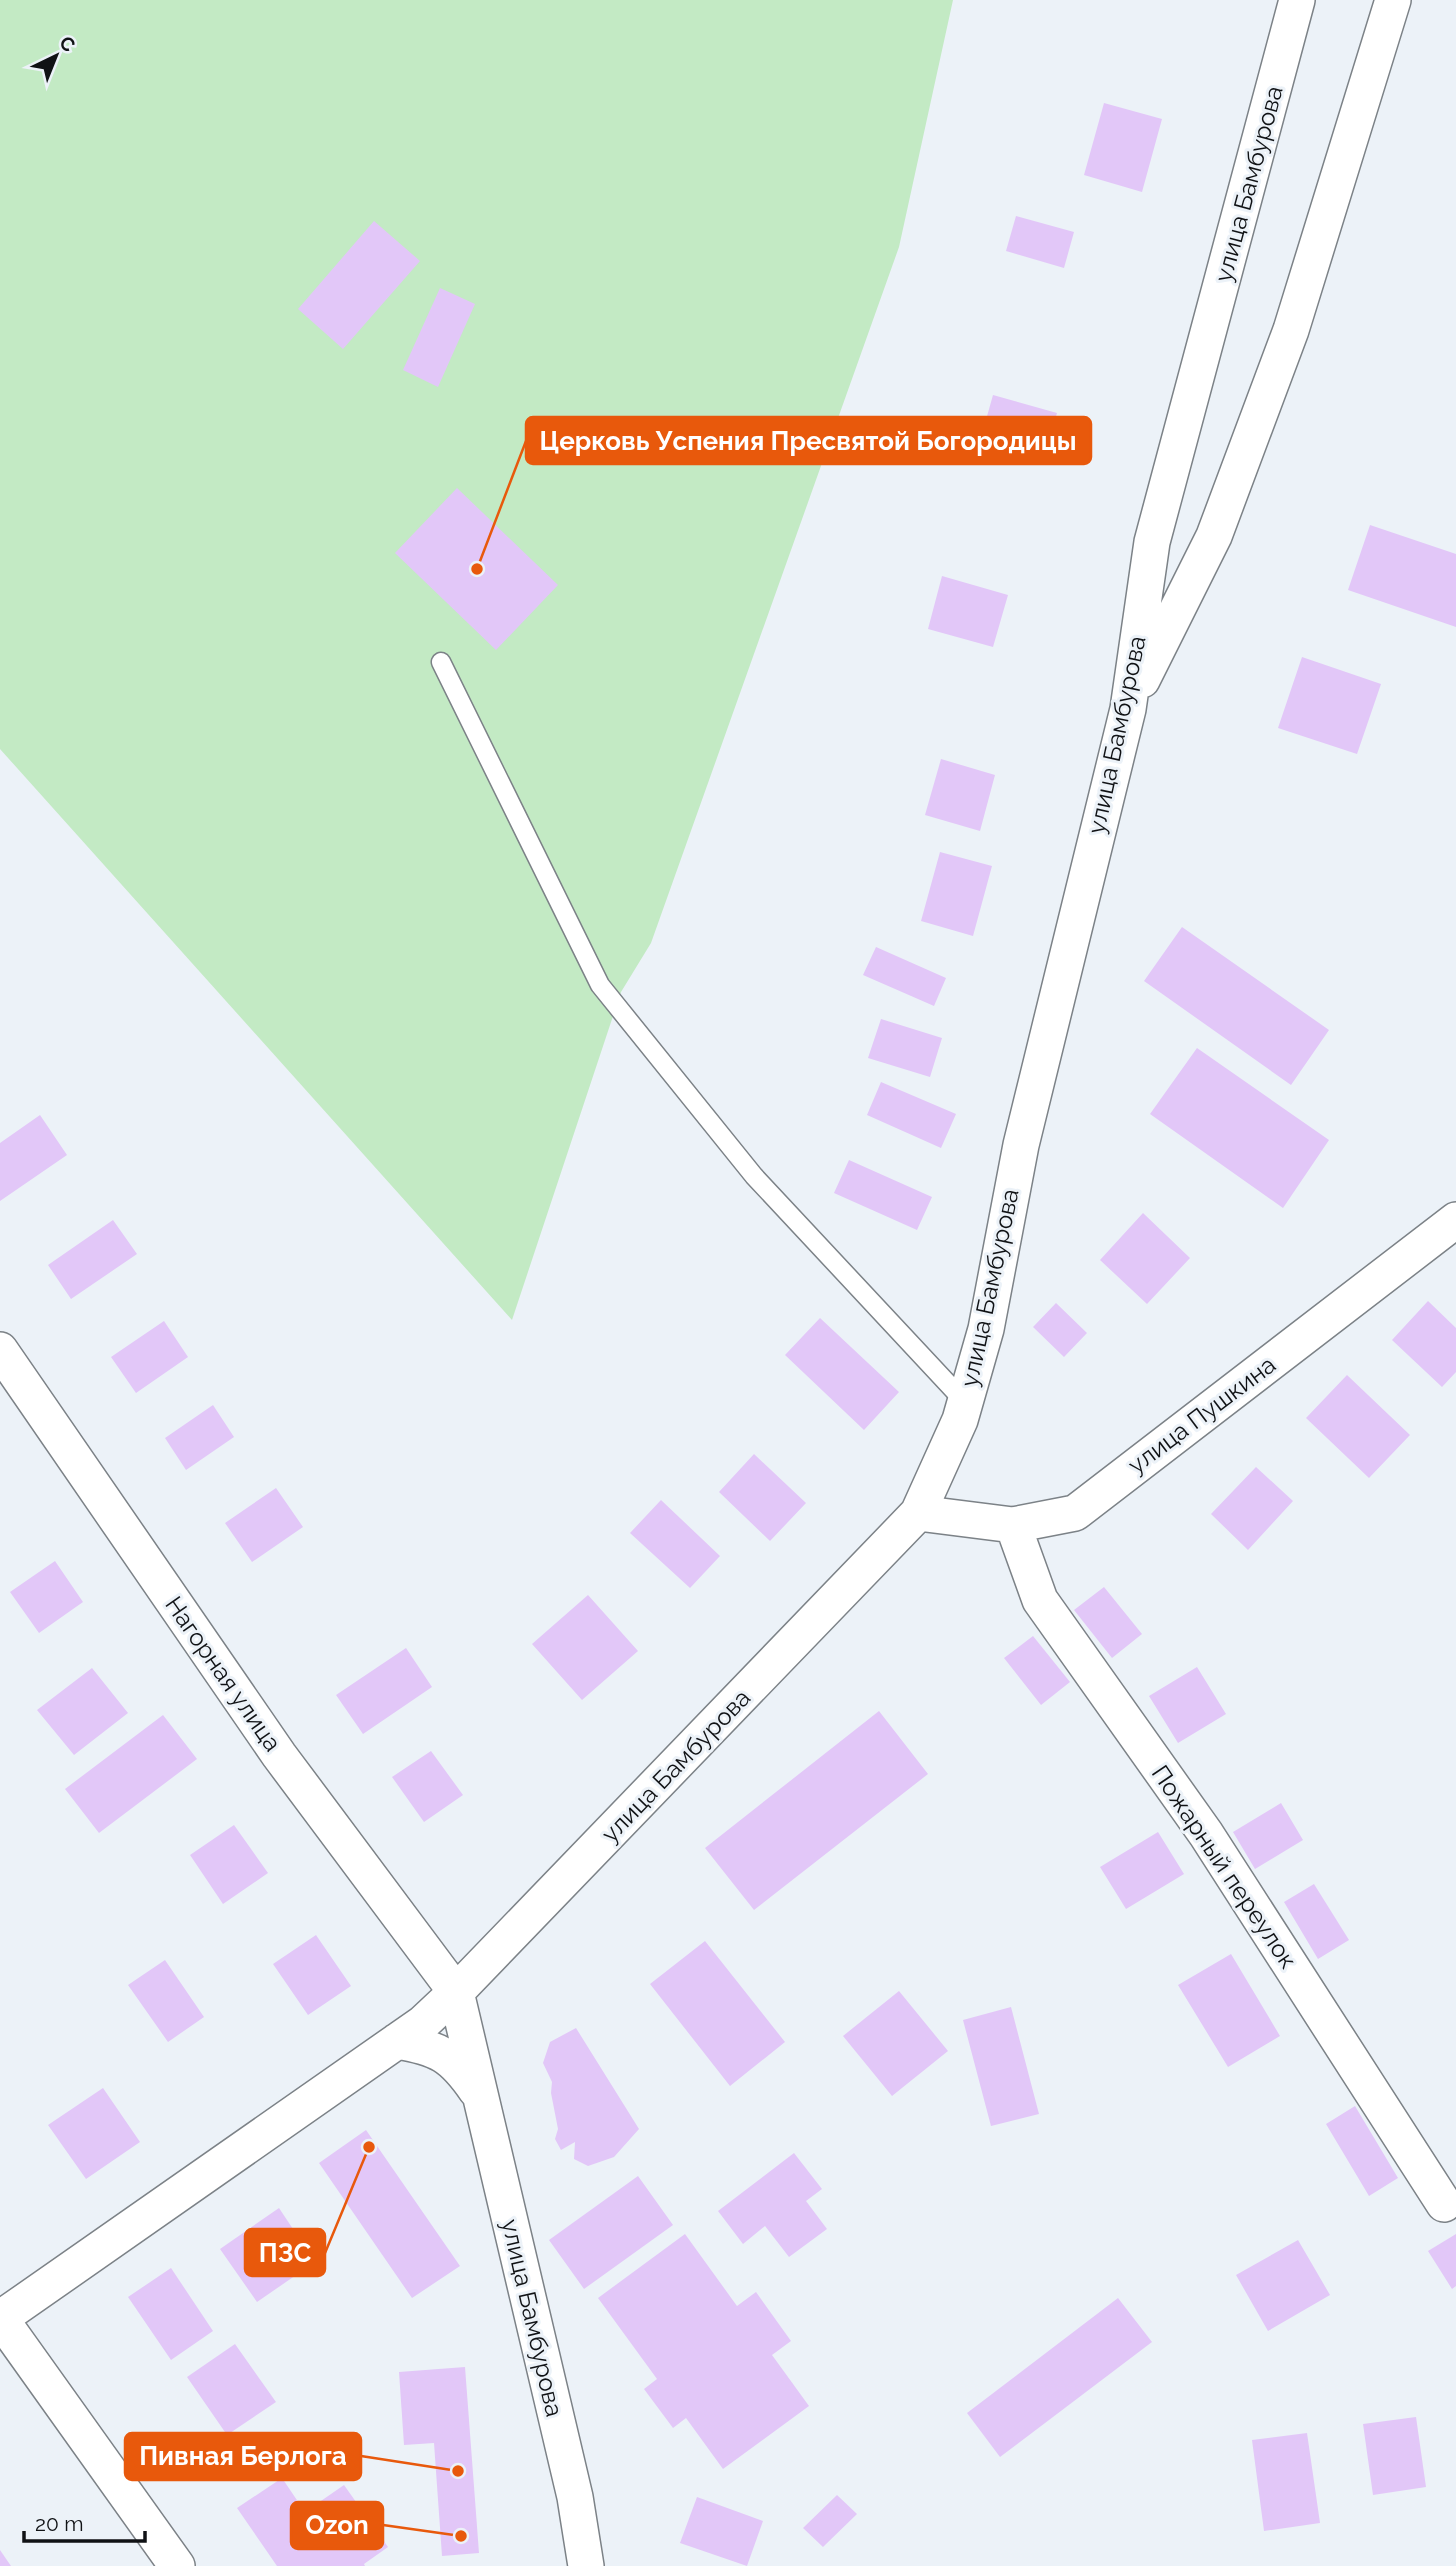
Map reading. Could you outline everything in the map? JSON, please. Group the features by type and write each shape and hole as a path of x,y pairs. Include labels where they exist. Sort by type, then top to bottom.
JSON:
{"street":[{"name":"улица Бамбурова","path":"586,2566 575,2497 456,1992 918,1513 965,1402 986,1329 1021,1145 1128,709 1152,542 1297,0"},
{"path":"1128,709 1214,536 1291,330 1393,0"},
{"name":"улица Пушкина","path":"918,1513 1013,1525 1074,1513 1456,1220"},
{"name":"Нагорная улица","path":"0,1350 279,1755 456,1992"},
{"name":"Пожарный переулок","path":"1013,1525 1040,1600 1206,1834 1444,2204"},
{"path":"177,2566 0,2318 423,2023 456,1992"},
{"path":"397,2041 432,2047 459,2065 480,2095"}],"lane":[{"path":"441,662 600,985 754,1176 965,1402"}],"green space":[{"path":"0,0 953,0 899,247 651,943 621,992 512,1320 0,749"}],"building":[{"path":"1104,103 1162,119 1142,192 1084,175"},
{"path":"1016,216 1074,232 1064,268 1006,251"},
{"path":"374,221 420,261 343,349 298,309"},
{"path":"440,288 475,304 438,387 403,370"},
{"path":"993,395 1057,413 1043,460 980,441"},
{"path":"457,488 558,585 496,650 395,553"},
{"path":"1370,525 1456,554 1456,627 1348,590"},
{"path":"942,576 1008,595 993,647 928,629"},
{"path":"1302,657 1381,684 1357,754 1278,728"},
{"path":"941,759 995,775 980,831 925,815"},
{"path":"940,852 992,866 973,936 921,921"},
{"path":"1182,927 1329,1030 1291,1085 1144,981"},
{"path":"876,947 946,978 934,1006 863,975"},
{"path":"881,1019 942,1038 930,1077 868,1058"},
{"path":"1197,1048 1329,1140 1283,1208 1150,1114"},
{"path":"881,1082 956,1114 941,1148 867,1115"},
{"path":"40,1115 67,1155 0,1201 0,1143"},
{"path":"849,1160 932,1197 917,1230 834,1193"},
{"path":"1143,1213 1190,1258 1147,1304 1100,1260"},
{"path":"113,1220 137,1254 71,1299 48,1265"},
{"path":"1428,1301 1456,1328 1456,1372 1442,1387 1392,1340"},
{"path":"1056,1303 1087,1333 1064,1357 1033,1327"},
{"path":"820,1318 899,1392 864,1430 785,1355"},
{"path":"164,1321 188,1357 136,1393 111,1357"},
{"path":"1347,1375 1410,1435 1369,1478 1306,1418"},
{"path":"213,1405 234,1437 186,1470 165,1438"},
{"path":"754,1454 806,1503 770,1541 719,1492"},
{"path":"1256,1467 1293,1501 1248,1550 1211,1514"},
{"path":"276,1488 303,1527 252,1562 225,1523"},
{"path":"661,1500 720,1556 690,1588 630,1533"},
{"path":"55,1561 83,1602 39,1633 10,1592"},
{"path":"1104,1587 1142,1634 1112,1658 1074,1610"},
{"path":"588,1595 638,1651 582,1700 532,1644"},
{"path":"1033,1636 1070,1682 1041,1705 1004,1658"},
{"path":"406,1648 432,1687 363,1734 336,1695"},
{"path":"1197,1667 1226,1714 1178,1743 1149,1696"},
{"path":"92,1668 128,1713 74,1755 37,1710"},
{"path":"879,1711 928,1774 754,1910 705,1848"},
{"path":"163,1715 197,1759 99,1833 65,1789"},
{"path":"431,1751 463,1795 424,1822 392,1777"},
{"path":"1281,1803 1303,1840 1255,1869 1233,1832"},
{"path":"234,1825 268,1873 223,1904 190,1855"},
{"path":"1158,1832 1184,1874 1126,1909 1100,1867"},
{"path":"1314,1884 1349,1940 1318,1959 1284,1902"},
{"path":"316,1935 351,1986 308,2015 273,1964"},
{"path":"705,1941 785,2042 730,2086 650,1984"},
{"path":"1231,1954 1280,2036 1228,2067 1178,1985"},
{"path":"165,1960 204,2017 168,2042 128,1985"},
{"path":"899,1991 948,2051 892,2096 843,2036"},
{"path":"1011,2007 1039,2114 991,2126 963,2020"},
{"path":"576,2028 639,2129 614,2157 588,2166 574,2159 575,2142 561,2150 555,2139 558,2129 551,2093 552,2082 543,2063 550,2042"},
{"path":"103,2088 140,2142 86,2179 48,2125"},
{"path":"1355,2106 1398,2178 1369,2196 1326,2124"},
{"path":"366,2130 460,2266 412,2298 319,2163"},
{"path":"794,2153 822,2189 806,2201 827,2229 789,2257 765,2226 743,2244 718,2211"},
{"path":"638,2176 673,2225 584,2289 549,2240"},
{"path":"279,2208 315,2262 257,2302 220,2249"},
{"path":"685,2234 737,2306 756,2292 791,2341 772,2355 809,2406 723,2469 686,2418 673,2428 644,2389 657,2379 598,2298"},
{"path":"1456,2234 1456,2286 1452,2289 1428,2251"},
{"path":"1298,2240 1330,2295 1268,2331 1236,2275"},
{"path":"171,2268 213,2331 171,2360 128,2297"},
{"path":"1118,2298 1152,2342 1000,2457 967,2413"},
{"path":"235,2344 276,2402 227,2435 187,2377"},
{"path":"465,2367 479,2553 442,2556 434,2443 404,2445 399,2372"},
{"path":"1416,2417 1426,2487 1373,2495 1363,2424"},
{"path":"1307,2433 1320,2523 1264,2531 1252,2440"},
{"path":"282,2478 305,2512 344,2485 388,2547 364,2564 365,2566 277,2566 237,2508"},
{"path":"837,2495 857,2514 823,2547 803,2528"},
{"path":"697,2497 763,2521 747,2566 680,2543"},
{"path":"0,2550 11,2566 0,2566"}],"place":[{"name":"Церковь Успения Пресвятой Богородицы","path":"477,569"},
{"name":"ПЗС","path":"369,2147"},
{"name":"Пивная Берлога","path":"458,2471"},
{"name":"Ozon","path":"461,2536"}]}
